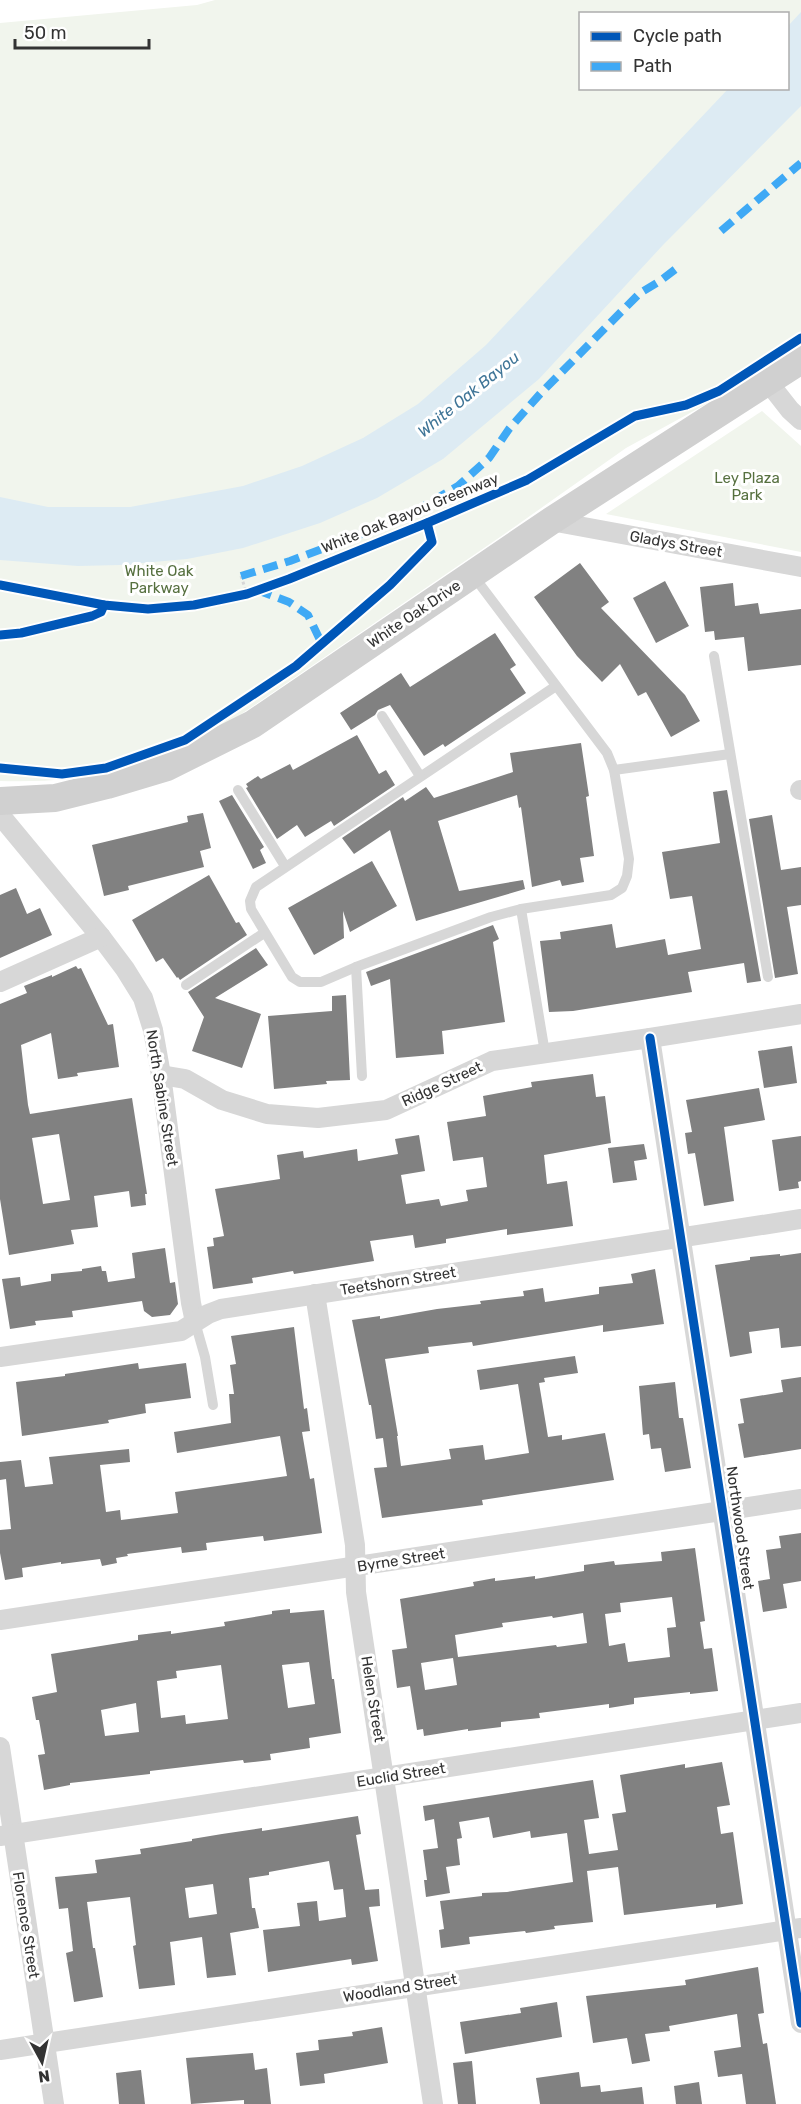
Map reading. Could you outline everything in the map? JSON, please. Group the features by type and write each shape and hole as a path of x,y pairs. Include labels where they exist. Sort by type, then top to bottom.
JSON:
{"main road":[{"name":"White Oak Drive","path":"0,801 56,798 167,767 253,724 551,521 801,360"}],"street":[{"path":"768,382 801,420"},
{"name":"Gladys Street","path":"551,521 801,567"},
{"name":"North Sabine Street","path":"0,815 101,937 143,998 153,1030 161,1076 195,1323"},
{"path":"0,982 101,937"},
{"name":"Ridge Street","path":"161,1076 184,1079 222,1100 267,1114 318,1118 386,1110 492,1061 801,1014"},
{"name":"Northwood Street","path":"651,1038 753,1720 794,1929 801,2023"},
{"name":"Teetshorn Street","path":"0,1357 181,1331 208,1314 221,1309 801,1219"},
{"name":"Helen Street","path":"315,1294 355,1545 356,1592 434,2104"},
{"name":"Byrne Street","path":"0,1620 801,1499"},
{"name":"Euclid Street","path":"6,1835 801,1713"},
{"name":"Florence Street","path":"0,1747 6,1835 54,2104"},
{"name":"Woodland Street","path":"0,2050 794,1929"}],"lane":[{"path":"472,574 607,753 614,770 629,859 627,876 622,888 611,895 521,909 491,917 321,982 300,982 292,977 251,909 250,901 256,887 556,686"},
{"path":"714,656 768,977"},
{"path":"382,716 420,776"},
{"path":"614,770 730,754"},
{"path":"238,790 285,866"},
{"path":"521,909 545,1053"},
{"path":"186,985 264,933"},
{"path":"356,967 362,1076"},
{"path":"195,1323 205,1357 213,1405"}],"path":[{"path":"236,596 252,592 241,576"},
{"path":"93,603 115,606"},
{"path":"92,616 101,612 104,605"}],"green space":[{"name":"White Oak Parkway","path":"215,0 801,0 801,344 721,396 626,448 221,728 161,756 108,773 62,780 0,781 0,23 197,5"},
{"name":"Ley Plaza Park","path":"762,411 801,446 801,552 606,514"}],"water":[{"name":"White Oak Bayou","path":"801,12 801,106 663,245 539,379 443,459 377,498 320,523 243,548 187,559 120,565 78,566 0,560 0,497 48,507 130,507 243,486 302,466 363,438 418,404 486,345 727,90 789,90 789,25"}],"building":[{"path":"580,563 609,602 601,608 685,695 700,721 671,737 646,692 638,696 620,664 602,682 577,656 534,597"},
{"path":"665,581 689,626 656,643 633,598"},
{"path":"733,583 735,606 758,603 760,614 801,609 801,665 748,671 744,637 715,640 714,631 705,632 700,587"},
{"path":"495,633 516,665 510,669 526,693 445,747 443,744 424,756 390,705 378,710 375,715 351,730 340,713 401,673 410,687"},
{"path":"357,735 379,774 386,770 395,785 334,826 331,821 305,837 297,825 277,839 246,788 248,787 246,784 258,776 261,779 290,764 293,770"},
{"path":"581,743 589,796 586,797 594,856 580,858 584,882 562,886 560,880 532,887 521,807 519,808 517,795 438,821 459,891 523,880 525,889 416,921 390,830 354,854 342,838 403,797 405,801 426,787 434,798 513,772 510,753"},
{"path":"727,790 761,981 747,983 744,963 688,972 692,992 573,1011 549,1012 540,941 561,939 560,932 612,924 616,948 665,939 668,955 701,949 692,896 670,899 662,852 720,843 713,792"},
{"path":"232,795 264,847 260,850 266,863 253,869 219,801"},
{"path":"203,813 211,848 200,851 204,867 128,886 129,890 104,896 92,845 188,822 187,816"},
{"path":"772,815 781,870 801,867 801,905 787,907 798,974 775,978 749,819"},
{"path":"372,861 397,906 350,932 343,911 344,938 314,955 288,908"},
{"path":"209,875 236,923 239,922 247,935 180,980 163,958 156,962 132,920"},
{"path":"16,888 27,914 40,908 52,935 0,958 0,895"},
{"path":"493,925 499,939 493,942 505,1022 442,1031 444,1054 396,1058 390,979 371,986 366,972"},
{"path":"256,948 268,965 215,998 261,1014 242,1068 192,1051 204,1017 188,992"},
{"path":"76,966 78,969 81,968 108,1025 113,1024 119,1067 77,1073 78,1076 58,1079 51,1033 21,1045 30,1114 132,1098 147,1194 145,1194 146,1205 131,1207 129,1191 94,1196 98,1227 71,1230 74,1244 9,1255 0,1199 0,1004 27,993 24,986 52,975 52,977","holes":["59,1134 70,1200 43,1204 32,1138"]},
{"path":"346,995 350,1080 326,1081 327,1084 274,1089 268,1016 332,1011 332,996"},
{"path":"792,1046 797,1083 764,1088 758,1051"},
{"path":"593,1074 596,1097 605,1096 611,1143 544,1155 547,1184 567,1181 573,1226 507,1235 507,1229 446,1239 446,1243 415,1248 413,1235 370,1241 374,1261 294,1274 293,1271 252,1278 253,1283 213,1289 207,1247 214,1246 213,1238 224,1236 215,1189 280,1179 277,1155 303,1151 304,1158 357,1149 358,1161 398,1154 395,1139 419,1135 425,1171 401,1175 406,1204 439,1199 441,1206 468,1201 466,1190 487,1187 483,1157 453,1161 447,1122 486,1116 483,1096 532,1087 531,1082"},
{"path":"759,1088 765,1120 724,1127 734,1201 704,1206 695,1153 688,1154 685,1133 692,1132 686,1100"},
{"path":"801,1136 799,1188 779,1191 772,1140"},
{"path":"644,1144 647,1159 634,1161 637,1180 613,1183 608,1148"},
{"path":"165,1248 170,1283 175,1282 178,1304 170,1315 152,1317 144,1311 142,1301 72,1311 73,1317 35,1321 36,1325 10,1329 2,1279 20,1277 21,1286 51,1281 51,1274 82,1271 82,1269 101,1266 102,1271 106,1271 108,1282 135,1278 132,1253"},
{"path":"801,1253 801,1346 781,1348 779,1328 749,1332 752,1353 730,1357 715,1265 750,1260 750,1257"},
{"path":"655,1269 664,1324 603,1332 603,1325 473,1346 472,1342 428,1347 429,1353 385,1359 401,1466 451,1459 449,1449 483,1445 485,1460 529,1453 518,1384 480,1390 477,1370 575,1356 578,1373 544,1378 545,1382 539,1383 548,1437 562,1435 562,1440 605,1433 614,1480 482,1500 483,1505 382,1518 374,1468 387,1467 383,1438 376,1439 371,1405 369,1405 352,1320 380,1316 380,1319 481,1304 480,1301 524,1296 523,1291 543,1288 545,1302 599,1294 599,1287 633,1283 631,1274"},
{"path":"294,1327 304,1409 307,1408 310,1431 302,1432 310,1479 314,1478 322,1533 264,1541 263,1536 206,1543 207,1550 182,1553 181,1547 127,1554 128,1556 116,1558 117,1563 102,1566 100,1559 61,1564 61,1562 22,1568 23,1577 5,1580 0,1553 0,1530 11,1529 6,1479 0,1480 0,1462 21,1460 25,1487 53,1484 49,1457 129,1449 130,1462 100,1465 106,1512 120,1510 121,1520 178,1513 175,1492 287,1476 280,1436 177,1453 174,1432 231,1423 229,1394 234,1394 230,1365 236,1364 231,1336"},
{"path":"138,1363 139,1369 186,1363 191,1398 145,1404 146,1413 108,1420 109,1423 22,1436 16,1382"},
{"path":"801,1377 801,1449 744,1458 738,1424 744,1423 740,1399 783,1392 781,1380"},
{"path":"675,1382 679,1418 683,1418 691,1468 665,1472 661,1448 651,1449 649,1434 643,1435 639,1386"},
{"path":"801,1533 801,1581 783,1584 787,1608 763,1612 758,1581 770,1579 766,1550 781,1548 779,1536"},
{"path":"695,1548 705,1621 700,1622 704,1649 712,1648 718,1691 634,1698 634,1704 609,1708 609,1704 539,1713 540,1718 501,1722 501,1727 468,1731 468,1729 424,1736 423,1729 417,1730 410,1686 397,1688 392,1650 407,1648 400,1599 474,1586 473,1582 495,1578 495,1581 535,1576 535,1579 584,1571 584,1565 614,1561 615,1565 662,1561 661,1552","holes":["672,1597 676,1627 667,1628 670,1657 628,1662 625,1643 609,1646 605,1614 621,1612 620,1603","583,1613 587,1643 458,1657 455,1635 503,1627 502,1623 552,1616 553,1618","453,1658 457,1685 425,1690 421,1663"]},
{"path":"290,1609 290,1613 324,1610 341,1733 309,1738 310,1748 270,1754 271,1760 244,1763 243,1760 150,1771 150,1774 70,1783 70,1785 44,1790 38,1755 45,1754 32,1697 57,1692 51,1654 138,1640 138,1635 171,1631 171,1634 225,1626 224,1622 272,1614 272,1611","holes":["309,1662 315,1704 288,1708 282,1665","221,1665 228,1719 186,1724 185,1715 161,1718 157,1681 177,1678 176,1671","136,1703 139,1732 105,1736 101,1710"]},
{"path":"722,1762 730,1805 717,1807 721,1834 733,1832 743,1904 716,1908 716,1904 624,1915 618,1867 587,1871 593,1922 554,1926 555,1929 526,1933 525,1931 469,1937 470,1944 441,1948 439,1930 444,1929 440,1901 482,1896 482,1893 507,1892 573,1882 567,1833 531,1838 530,1831 493,1838 489,1817 459,1822 462,1838 457,1839 460,1865 446,1867 450,1893 426,1897 424,1880 427,1880 423,1850 438,1848 434,1819 425,1821 423,1806 593,1780 599,1818 584,1820 589,1854 618,1850 612,1814 626,1812 620,1775 685,1764 685,1768"},
{"path":"358,1816 361,1834 356,1835 365,1890 379,1889 380,1906 369,1907 378,1961 352,1965 351,1959 268,1972 263,1930 300,1926 297,1903 317,1901 319,1921 346,1917 343,1889 334,1890 329,1861 249,1878 252,1908 255,1908 259,1928 230,1933 236,1975 207,1978 202,1937 170,1942 175,1985 139,1989 130,1897 87,1902 103,1997 74,2002 66,1953 73,1951 68,1908 59,1909 55,1877 97,1873 95,1860 141,1854 140,1849 262,1828 262,1831","holes":["213,1884 217,1914 189,1918 185,1888"]},
{"path":"758,1967 764,2013 758,2014 763,2044 767,2043 776,2104 746,2104 742,2074 718,2077 714,2051 741,2047 737,2014 669,2026 670,2031 645,2034 650,2061 632,2064 627,2038 593,2043 586,1996 686,1985 685,1980"},
{"path":"557,2002 562,2037 465,2054 460,2022 521,2013 520,2008"},
{"path":"382,2027 388,2063 324,2074 325,2083 300,2086 296,2053 319,2050 318,2040 353,2036 352,2032"},
{"path":"253,2053 255,2070 267,2068 271,2104 244,2104 244,2100 191,2104 186,2058"},
{"path":"472,2061 476,2104 458,2104 453,2063"},
{"path":"141,2070 145,2104 119,2104 116,2073"},
{"path":"579,2072 581,2087 600,2085 601,2092 642,2087 644,2104 540,2104 536,2078"},
{"path":"699,2082 702,2104 676,2104 674,2086"}],"waterway":[{"path":"129,559 129,575"}],"marked path":[{"path":"721,231 801,163"},
{"path":"241,576 290,561 404,518 458,486 489,458 509,429 540,394 640,293 681,265"},
{"path":"257,590 289,602 308,615 322,644"}],"cycle path":[{"name":"White Oak Bayou Greenway","path":"0,585 104,605 148,609 194,605 247,594 427,523 527,480 635,416 686,405 719,391 801,338"},
{"name":"White Oak Bayou Greenway","path":"0,768 62,774 106,768 185,740 296,666 390,585 432,542 427,523"},
{"path":"0,635 21,633 92,616 101,612 104,605"},
{"path":"650,1038 801,2023"}]}
